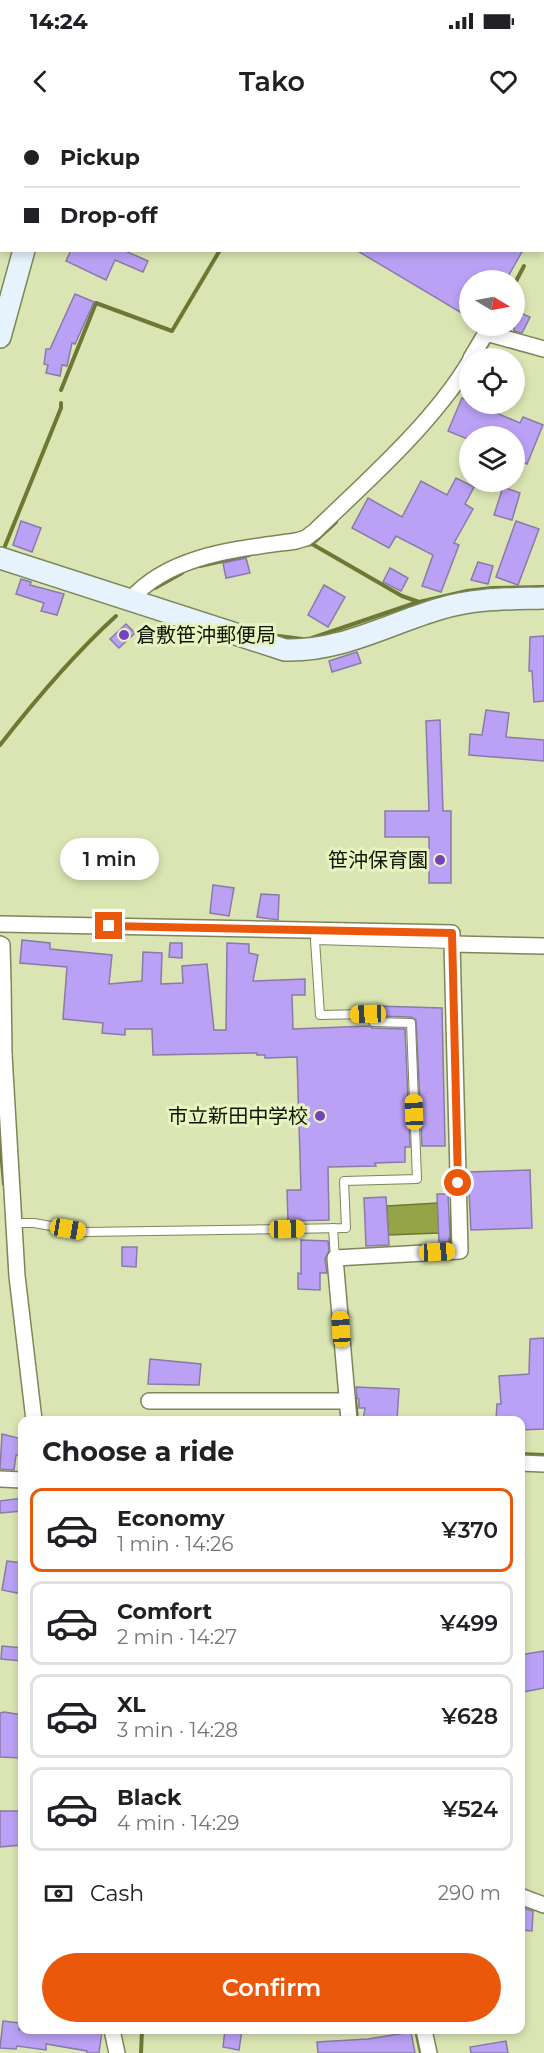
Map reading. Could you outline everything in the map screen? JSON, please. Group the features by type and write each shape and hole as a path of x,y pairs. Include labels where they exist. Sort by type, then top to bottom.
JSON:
{"street":[{"path":"0,337 23,252"},
{"path":"477,348 486,333 544,349"},
{"path":"130,600 146,585 185,564 224,552 306,538 383,464 446,397 459,377"},
{"path":"0,558 285,650 307,651 329,647 439,609 467,602 544,598"},
{"path":"0,924 452,933 460,1251 340,1258 348,1416"},
{"path":"0,944 2,945 2,1055 17,1276 34,1416"},
{"path":"452,949 544,946"},
{"path":"149,1401 346,1401"},
{"path":"525,1463 544,1464"},
{"path":"0,1479 18,1480"},
{"path":"525,1898 544,1905"},
{"path":"113,2034 117,2053"},
{"path":"425,2034 429,2053"}],"lane":[{"path":"14,1223 34,1223 85,1232 346,1228 344,1181 417,1179 411,1023 373,1022 368,1014 320,1015 315,940 452,949"},
{"path":"333,1228 340,1258"}],"shaded area":[{"path":"438,1203 439,1233 388,1235 387,1206"}],"building":[{"path":"70,252 128,252 148,261 143,272 115,260 106,280 66,261"},
{"path":"359,252 522,252 512,270 459,270 459,311"},
{"path":"75,294 94,302 75,344 72,343 67,366 62,365 60,376 46,373 48,365 44,364 46,349 50,349"},
{"path":"525,315 530,317 525,327"},
{"path":"459,405 459,414 499,414 520,423 523,417 543,425 527,464 525,463 525,426 459,426 459,436 448,431"},
{"path":"456,478 459,480 459,492 471,492 465,504 473,509 454,543 459,545 441,592 422,586 433,555 396,536 389,548 352,528 368,498 402,517 421,481 447,495"},
{"path":"501,492 520,493 512,520 494,515"},
{"path":"21,521 41,528 32,552 13,545"},
{"path":"516,521 539,529 518,585 496,577"},
{"path":"246,558 250,573 226,578 223,563"},
{"path":"478,562 493,566 488,584 471,580"},
{"path":"390,568 408,578 401,591 383,582"},
{"path":"21,579 31,582 30,585 64,594 57,615 41,611 44,603 16,594"},
{"path":"324,585 345,597 328,627 308,615"},
{"path":"126,624 135,633 119,648 110,639"},
{"path":"544,636 544,701 534,702 532,671 529,671 530,637"},
{"path":"357,652 361,663 332,672 329,661"},
{"path":"486,710 509,713 506,737 544,740 544,761 469,755 470,734 482,735"},
{"name":"笹沖保育園","path":"440,720 443,811 451,811 451,883 429,883 429,837 385,837 385,811 429,811 426,721"},
{"path":"213,885 234,888 229,916 210,913"},
{"path":"261,894 279,895 278,920 257,917"},
{"path":"22,940 50,943 50,949 112,955 109,984 142,981 143,952 162,953 161,984 183,983 182,966 207,964 214,1030 226,1030 227,943 249,944 249,953 258,955 253,981 305,979 305,995 292,995 293,1029 369,1026 405,1029 410,1147 405,1147 405,1162 375,1163 376,1166 328,1167 329,1220 288,1221 287,1190 301,1190 297,1057 265,1058 265,1055 257,1055 257,1053 153,1055 152,1029 125,1029 125,1035 102,1033 103,1023 63,1019 67,967 20,963"},
{"path":"170,943 182,943 182,958 169,957"},
{"path":"376,1006 442,1008 445,1146 422,1146 416,1020 411,1017 376,1016"},
{"path":"530,1170 532,1228 471,1230 468,1172"},
{"path":"437,1194 448,1194 450,1235 448,1242 439,1242"},
{"path":"386,1197 389,1245 366,1246 364,1198"},
{"path":"301,1240 328,1241 329,1251 325,1259 327,1273 320,1273 320,1290 298,1289 298,1273 301,1274"},
{"path":"122,1247 137,1247 136,1267 122,1266"},
{"path":"544,1338 544,1429 525,1430 525,1416 496,1416 497,1404 501,1404 499,1376 529,1374 530,1339"},
{"path":"150,1359 201,1364 199,1385 148,1384"},
{"path":"356,1387 399,1389 397,1416 364,1416 365,1408 359,1408"},
{"path":"2,1434 18,1438 18,1455 16,1455 14,1470 0,1469"},
{"path":"18,1499 18,1511 0,1513 0,1501"},
{"path":"7,1561 18,1562 18,1593 2,1590"},
{"path":"2,1646 18,1648 18,1661 1,1659"},
{"path":"544,1651 544,1688 525,1692 525,1654"},
{"path":"0,1713 18,1714 18,1758 0,1757"},
{"path":"0,1811 18,1811 18,1845 0,1847"},
{"path":"525,1909 533,1911 532,1931 525,1930"},
{"path":"3,2021 18,2023 18,2034 102,2034 99,2053 87,2053 87,2051 46,2044 46,2050 17,2046 16,2049 0,2048"},
{"path":"225,2034 241,2034 239,2050 223,2047"},
{"path":"411,2034 415,2053 318,2053 317,2042"},
{"path":"506,2041 508,2053 471,2053 470,2047"}],"waterway":[{"path":"61,390 96,303 172,331 219,252"},
{"path":"522,270 524,266"},
{"path":"486,348 491,338"},
{"path":"456,394 459,390"},
{"path":"5,546 61,408 61,403"},
{"path":"312,544 336,522"},
{"path":"306,545 312,544 402,596 419,602 467,591 544,587"},
{"path":"200,566 249,555"},
{"path":"155,588 182,573"},
{"path":"312,638 418,602"},
{"path":"0,745 55,678 116,616"},
{"path":"271,635 302,639"},
{"path":"0,1139 4,1184"},
{"path":"442,1245 452,1239 452,1214"},
{"path":"355,1398 357,1416"},
{"path":"525,1454 544,1455"},
{"path":"141,2053 142,2034"},
{"path":"417,2034 421,2053"}],"place":[{"name":"倉敷笹沖郵便局","path":"124,635"},
{"name":"笹沖保育園","path":"440,860"},
{"name":"市立新田中学校","path":"320,1116"}],"route":[{"path":"109,926 452,933 458,1183"}]}
